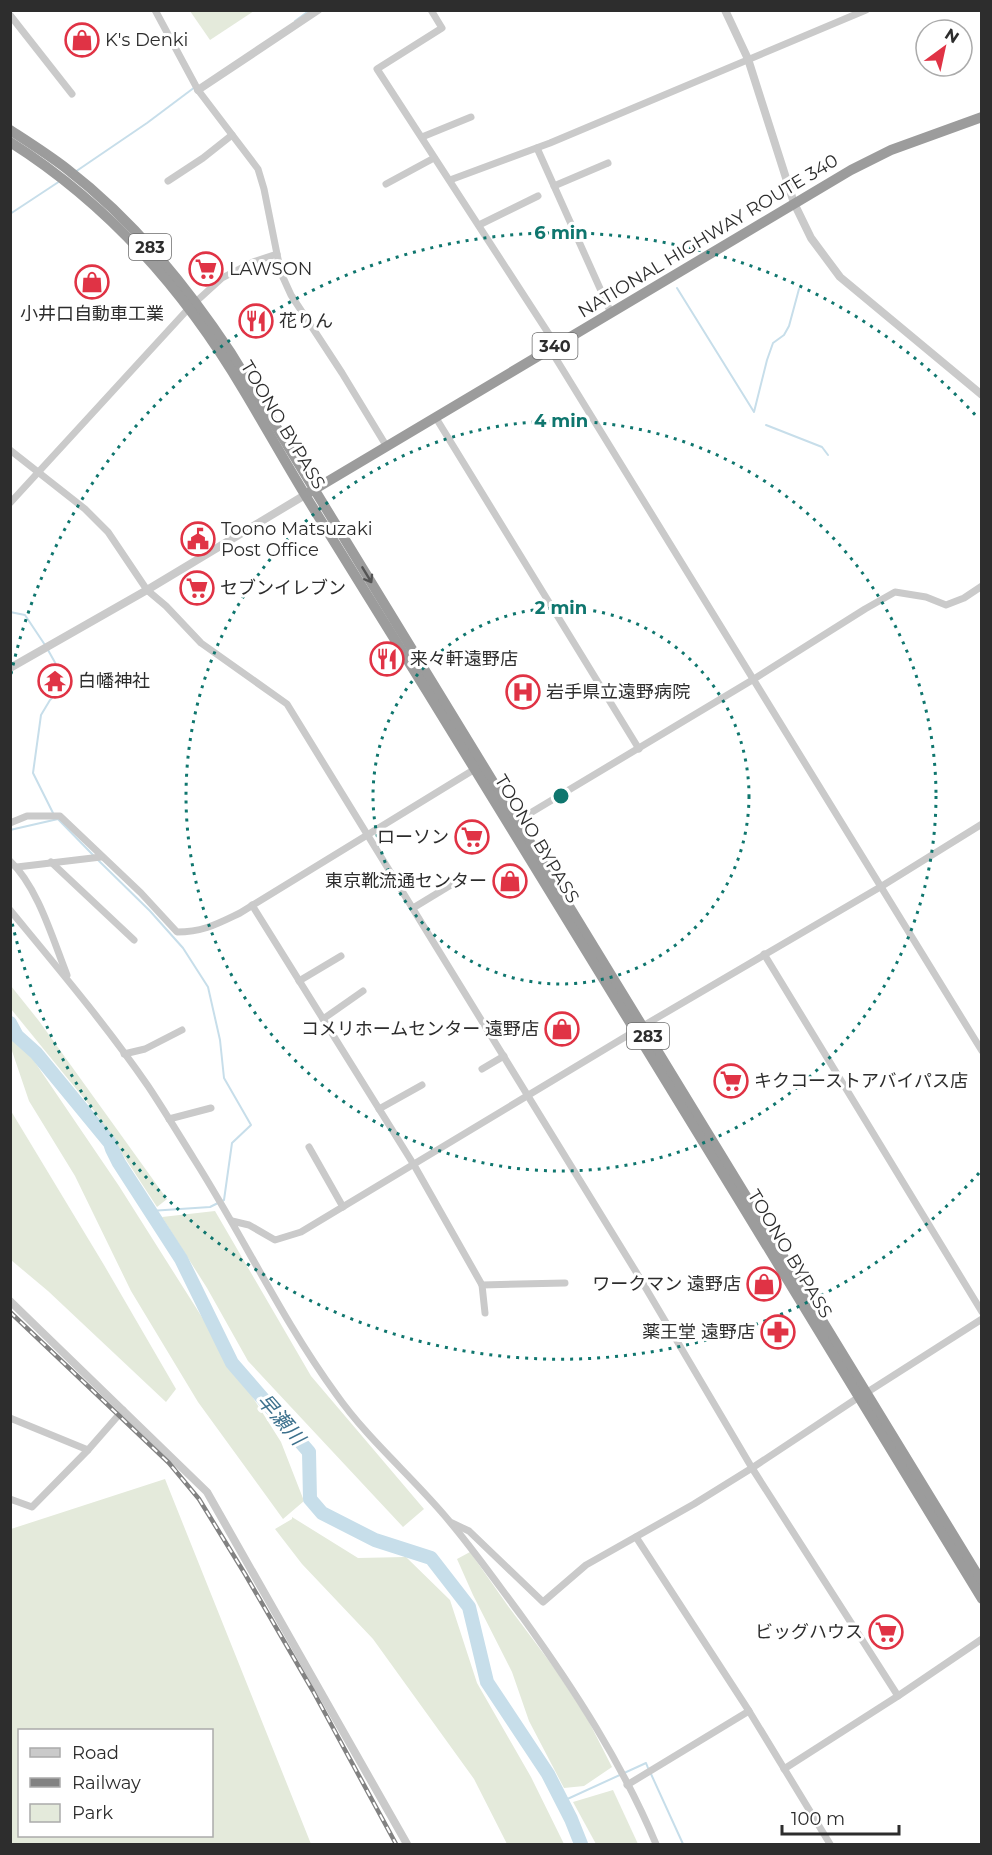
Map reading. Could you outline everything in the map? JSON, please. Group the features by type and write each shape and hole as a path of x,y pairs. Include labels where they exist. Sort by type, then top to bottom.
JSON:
{"highway":[{"name":"NATIONAL HIGHWAY ROUTE 340","path":"310,492 851,170 891,150 981,117"},
{"name":"TOONO BYPASS","path":"10,130 68,170 116,212 171,270 192,305"},
{"name":"TOONO BYPASS","path":"10,141 37,159 103,211 192,305 231,352 310,492 475,769 639,1028"},
{"name":"TOONO BYPASS","path":"310,492 517,821 639,1028 863,1395 981,1582"},
{"name":"TOONO BYPASS","path":"863,1395 981,1599"}],"street":[{"path":"155,10 198,90 258,169 276,254 291,296 387,447"},
{"path":"198,90 318,10"},
{"path":"432,10 442,28 377,69 479,225 981,1051"},
{"path":"725,10 748,59 794,203 811,238 840,277 981,395"},
{"path":"450,180 537,148 866,10"},
{"path":"10,15 72,94"},
{"path":"422,137 471,117"},
{"path":"168,181 232,135"},
{"path":"537,148 611,313"},
{"path":"386,184 434,158"},
{"path":"554,186 609,163"},
{"path":"479,225 538,196"},
{"path":"10,503 192,305 222,278 253,262 276,254"},
{"path":"436,418 639,749"},
{"path":"10,450 85,509 108,532 147,590 166,606 201,643 287,704 638,1275 752,1468 898,1696"},
{"path":"10,668 147,590 310,492"},
{"path":"517,821 895,592 926,597 946,605 981,586"},
{"path":"10,823 27,816 60,816 141,893 177,932 196,932 212,927 252,905 475,769"},
{"path":"232,1221 249,1225 275,1240 301,1232 526,1095 882,886 981,824"},
{"path":"17,867 101,857"},
{"path":"10,861 17,867 39,905 70,983"},
{"path":"51,862 134,940"},
{"path":"413,908 464,877"},
{"path":"252,905 414,1165 482,1285 485,1313"},
{"path":"10,910 70,983 147,1085 232,1221 300,1342 337,1396 362,1427 450,1522 562,1672 587,1710 643,1813 656,1845"},
{"path":"764,954 981,1312"},
{"path":"299,981 341,956"},
{"path":"322,1018 363,991"},
{"path":"124,1054 145,1048 182,1030"},
{"path":"482,1069 504,1056"},
{"path":"379,1109 422,1085"},
{"path":"169,1119 211,1108"},
{"path":"309,1147 343,1207"},
{"path":"482,1285 565,1283"},
{"path":"10,1300 207,1492 407,1845"},
{"path":"450,1522 469,1531 543,1602 586,1565 752,1468 981,1319"},
{"path":"10,1499 32,1507 88,1450 123,1410"},
{"path":"10,1419 88,1450"},
{"path":"636,1537 749,1712 830,1845"},
{"path":"784,1769 898,1696 981,1639"},
{"path":"627,1785 749,1712"}],"green space":[{"path":"190,11 254,11 210,40"},
{"path":"11,986 39,1021 167,1199 157,1207 95,1112 11,1009"},
{"path":"11,1032 30,1055 119,1186 281,1442 304,1501 283,1519 198,1402 131,1291 75,1176 29,1101 11,1048"},
{"path":"11,1111 176,1389 166,1402 48,1291 11,1260"},
{"path":"215,1211 311,1376 424,1509 403,1527 248,1361 207,1288 162,1217"},
{"path":"165,1479 311,1844 11,1844 11,1529"},
{"path":"292,1517 358,1558 406,1557 450,1600 477,1683 531,1777 564,1844 507,1844 474,1779 373,1639 302,1564 275,1529"},
{"path":"470,1552 555,1669 587,1718 612,1767 584,1786 564,1788 529,1721 512,1672 457,1559"},
{"path":"613,1790 638,1844 596,1844 573,1802"}],"waterway":[{"path":"295,21 310,10"},
{"path":"75,172 195,87"},
{"path":"10,214 60,181"},
{"path":"677,288 754,412 773,343 784,335 789,326 799,289"},
{"path":"766,425 822,447 828,455"},
{"path":"10,612 25,615 45,645"},
{"path":"48,650 62,675 63,687 50,700 41,715 33,773 53,813"},
{"path":"56,817 94,856"},
{"path":"10,830 58,819"},
{"path":"98,860 150,911 183,948 208,987 220,1040 224,1078 251,1125 232,1143 224,1200 210,1207 150,1211"},
{"name":"早瀬川","path":"10,1023 17,1036 36,1053 110,1143 119,1163 181,1259 232,1363 309,1452 310,1499 322,1513 375,1540 431,1558 469,1607 487,1682 548,1774 581,1844"},
{"path":"563,1801 646,1763 648,1768"},
{"path":"651,1774 683,1844"}],"railway":[{"path":"10,1312 169,1463 199,1499 313,1691 396,1844"}],"place":[{"name":"K's Denki","path":"82,40"},
{"name":"LAWSON","path":"206,269"},
{"name":"小井口自動車工業","path":"92,282"},
{"name":"花りん","path":"256,321"},
{"name":"Toono Matsuzaki Post Office","path":"198,539"},
{"name":"セブンイレブン","path":"197,588"},
{"name":"来々軒遠野店","path":"387,659"},
{"name":"白幡神社","path":"55,681"},
{"name":"岩手県立遠野病院","path":"523,692"},
{"name":"ローソン","path":"472,837"},
{"name":"東京靴流通センター","path":"510,881"},
{"name":"コメリホームセンター 遠野店","path":"562,1029"},
{"name":"キクコーストアバイパス店","path":"731,1081"},
{"name":"ワークマン 遠野店","path":"764,1284"},
{"name":"薬王堂 遠野店","path":"778,1332"},
{"name":"ビッグハウス","path":"886,1632"}]}
